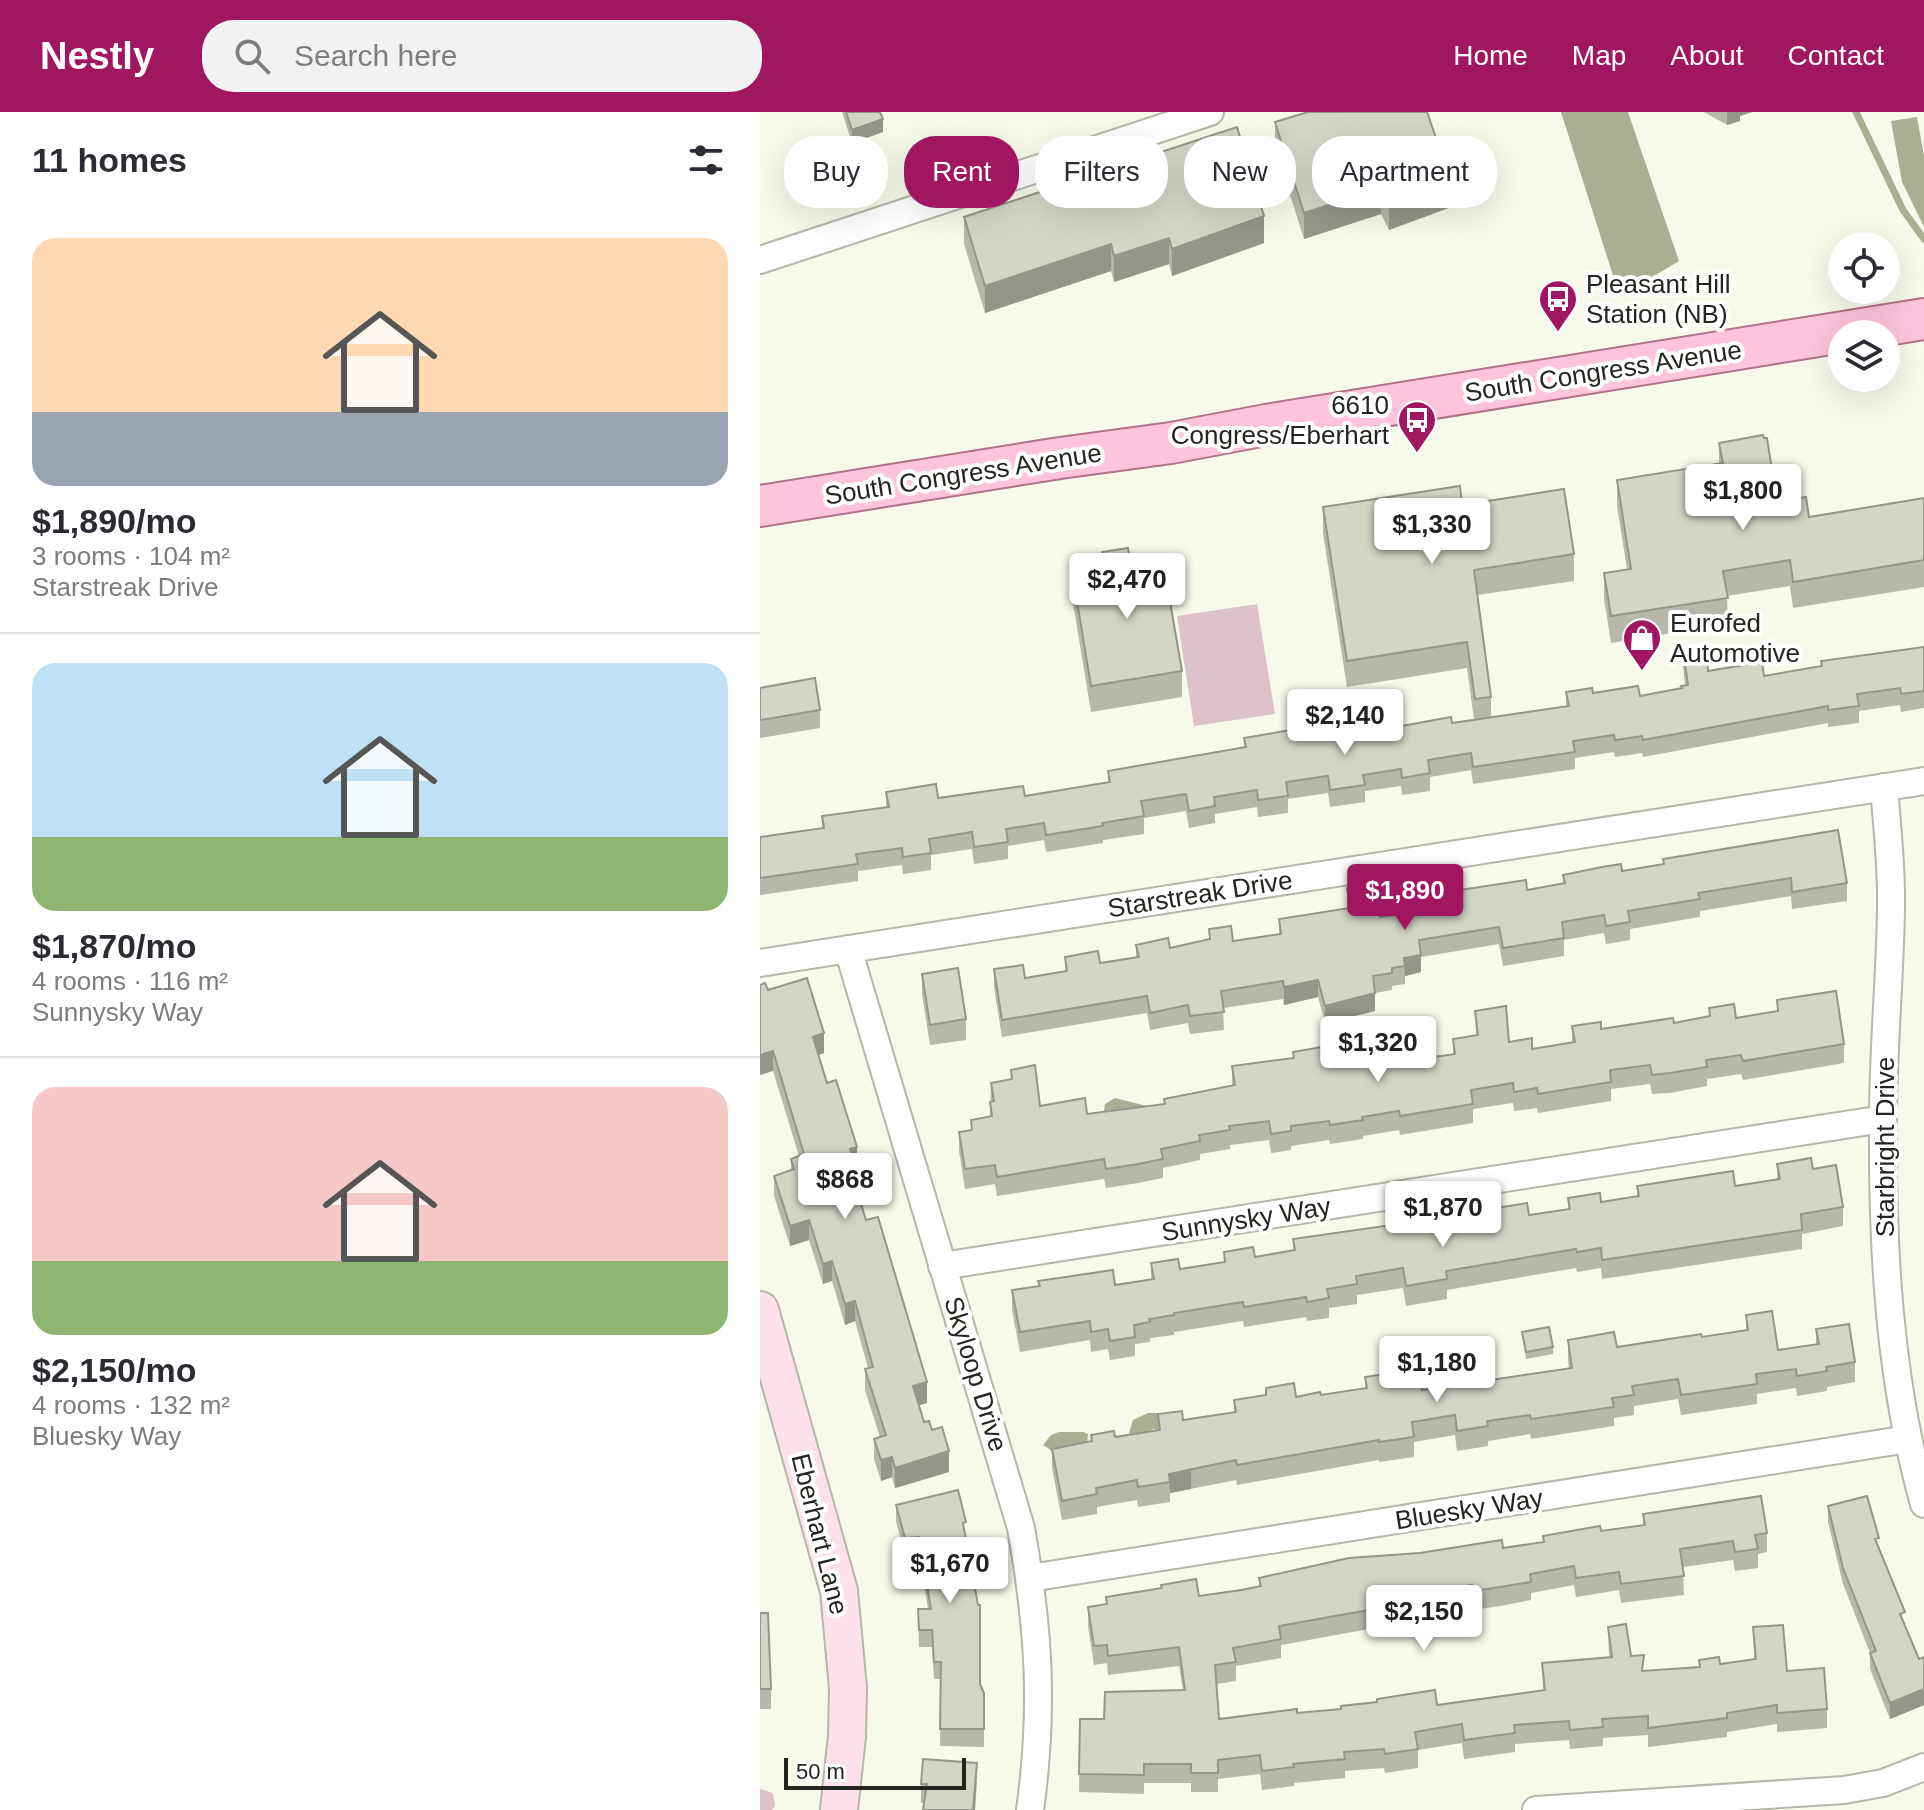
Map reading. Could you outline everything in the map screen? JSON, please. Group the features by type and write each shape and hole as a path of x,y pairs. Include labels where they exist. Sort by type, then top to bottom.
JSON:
{"main road":[{"name":"South Congress Avenue","path":"760,506 1171,443 1924,319"}],"street":[{"path":"760,260 1210,112"},
{"name":"Starstreak Drive","path":"760,963 1924,781"},
{"name":"Starbright Drive","path":"1884,787 1891,908 1883,1119 1886,1288 1898,1383 1924,1504"},
{"name":"Skyloop Drive","path":"848,949 1009,1483 1030,1578 1039,1669 1039,1717 1030,1810"},
{"name":"Sunnysky Way","path":"942,1266 1883,1119"},
{"name":"Eberhart Lane","path":"760,1310 839,1591 848,1688 847,1736 839,1810"},
{"name":"Bluesky Way","path":"1030,1578 1908,1439"},
{"path":"1536,1810 1834,1792 1883,1783 1924,1767"}],"shaded area":[{"path":"1561,112 1628,112 1679,261 1639,285 1617,288"},
{"path":"1917,117 1924,156 1924,227 1902,182 1891,121"},
{"path":"1257,604 1275,714 1194,726 1177,616"},
{"path":"1115,1098 1147,1106 1107,1116 1105,1104"},
{"path":"1148,1413 1162,1413 1167,1417 1159,1431 1154,1429 1133,1436 1129,1433 1133,1420"},
{"path":"1084,1432 1088,1434 1087,1444 1055,1453 1043,1445 1051,1435"},
{"path":"760,1789 773,1793 775,1806 772,1810 760,1810"}],"building":[{"path":"846,112 880,112 883,119 852,130"},
{"path":"1308,112 1427,112 1435,136 1312,136 1312,208 1319,208 1304,213 1296,188 1296,136 1279,136 1275,122"},
{"path":"1237,127 1240,136 1210,136"},
{"path":"1184,144 1184,208 1262,208 1264,216 1172,249 1169,238 1114,256 1111,244 985,286 964,217 991,208 1019,208 1019,199 1035,194 1035,208 1168,208 1168,150"},
{"path":"1763,435 1767,438 1777,502 1806,497 1809,517 1924,498 1924,560 1793,582 1790,560 1723,571 1728,598 1611,616 1604,573 1631,569 1617,480 1723,463 1719,443"},
{"path":"1460,486 1462,505 1564,489 1574,554 1474,570 1491,697 1475,699 1467,642 1347,661 1323,507"},
{"path":"1128,548 1131,567 1163,561 1182,671 1091,686 1073,577 1105,571 1102,552"},
{"path":"1706,646 1708,671 1762,662 1764,676 1822,666 1821,661 1924,647 1924,691 1901,694 1900,688 1857,694 1859,706 1828,710 1828,706 1643,740 1642,736 1615,740 1614,735 1573,741 1575,752 1473,767 1471,753 1428,760 1430,773 1402,778 1401,769 1363,775 1365,785 1330,790 1328,776 1286,782 1288,796 1258,800 1257,790 1214,797 1215,806 1189,811 1186,794 1141,801 1144,816 1102,823 1103,826 1046,835 1044,823 1006,829 1008,842 974,847 972,832 929,839 931,853 903,857 902,848 856,854 858,864 760,878 760,837 824,828 822,816 889,807 886,792 936,784 938,798 1023,786 1025,796 1110,782 1108,771 1246,747 1244,738 1377,715 1380,730 1451,717 1452,723 1569,706 1566,692 1592,688 1593,693 1638,686 1640,696 1688,685 1683,649"},
{"path":"815,678 820,710 760,720 760,688"},
{"path":"1838,830 1847,883 1792,892 1791,878 1698,893 1700,899 1628,911 1630,922 1606,926 1604,915 1562,922 1564,938 1503,948 1499,927 1419,940 1421,955 1404,958 1405,966 1392,968 1392,973 1373,976 1375,993 1325,1006 1318,980 1284,987 1283,981 1221,991 1224,1012 1190,1016 1188,1005 1150,1013 1147,996 1002,1020 994,969 1023,965 1025,978 1067,971 1065,957 1098,951 1100,963 1139,957 1136,945 1168,938 1170,948 1210,939 1209,929 1231,926 1233,941 1281,934 1279,919 1350,908 1347,888 1369,884 1373,904 1377,904 1380,917 1423,911 1420,896 1526,880 1527,890 1565,883 1563,875 1602,867 1621,864 1622,871 1664,864 1663,859"},
{"path":"958,968 966,1019 930,1025 922,974"},
{"path":"807,978 824,1033 813,1037 827,1083 836,1080 857,1147 850,1149 859,1177 853,1179 866,1220 878,1217 927,1382 913,1386 924,1422 929,1421 932,1430 942,1427 949,1451 895,1468 892,1457 881,1460 874,1439 886,1435 865,1369 873,1367 855,1301 845,1304 832,1261 823,1264 809,1220 790,1226 774,1176 794,1169 791,1159 804,1154 773,1051 760,1055 760,985 765,983 768,990"},
{"path":"1836,991 1844,1044 1743,1061 1741,1055 1706,1060 1707,1067 1652,1075 1650,1065 1610,1070 1611,1082 1538,1094 1537,1088 1514,1092 1513,1083 1471,1090 1473,1104 1400,1116 1399,1111 1330,1125 1329,1121 1291,1126 1291,1131 1271,1134 1269,1121 1229,1126 1230,1130 1199,1135 1200,1141 1161,1149 1163,1159 1106,1169 1104,1159 997,1177 995,1165 965,1169 959,1132 972,1130 971,1120 992,1116 990,1102 994,1101 991,1083 1012,1079 1011,1070 1035,1065 1040,1106 1085,1098 1087,1114 1165,1104 1164,1099 1235,1085 1232,1066 1294,1058 1293,1052 1350,1042 1353,1058 1411,1048 1413,1060 1455,1054 1453,1039 1478,1035 1475,1011 1506,1006 1509,1042 1532,1038 1532,1049 1575,1042 1572,1026 1601,1022 1601,1029 1673,1018 1674,1023 1710,1016 1709,1008 1734,1004 1736,1018 1778,1011 1777,1000"},
{"path":"1811,1158 1813,1169 1836,1165 1843,1207 1801,1214 1802,1230 1602,1260 1601,1248 1577,1252 1576,1249 1446,1271 1447,1279 1406,1286 1403,1268 1356,1276 1357,1284 1327,1289 1329,1298 1307,1302 1306,1297 1244,1307 1243,1302 1149,1319 1150,1322 1134,1325 1135,1337 1110,1341 1108,1329 1091,1332 1090,1321 1020,1332 1012,1290 1040,1286 1038,1281 1113,1270 1115,1285 1154,1279 1151,1263 1178,1259 1180,1269 1225,1262 1224,1252 1253,1247 1255,1257 1295,1250 1293,1239 1391,1225 1392,1229 1455,1215 1457,1229 1499,1222 1496,1208 1527,1203 1529,1215 1570,1209 1568,1198 1600,1193 1601,1202 1639,1196 1637,1186 1733,1171 1735,1186 1780,1179 1777,1164"},
{"path":"1772,1311 1778,1350 1819,1344 1816,1329 1849,1324 1855,1362 1797,1376 1796,1369 1756,1374 1757,1384 1681,1395 1678,1379 1632,1386 1634,1395 1612,1398 1614,1407 1531,1419 1530,1415 1487,1421 1488,1426 1457,1431 1455,1415 1412,1422 1414,1437 1379,1440 1237,1465 1236,1460 1169,1474 1170,1482 1138,1487 1137,1480 1096,1488 1097,1494 1062,1501 1052,1449 1092,1441 1091,1435 1114,1431 1115,1437 1160,1430 1158,1414 1182,1411 1183,1420 1236,1412 1234,1400 1266,1395 1266,1388 1294,1383 1296,1397 1367,1388 1365,1377 1404,1371 1405,1382 1420,1379 1422,1390 1572,1368 1568,1340 1614,1332 1617,1347 1701,1334 1702,1337 1748,1330 1746,1315"},
{"path":"1549,1327 1553,1347 1526,1352 1522,1332"},
{"path":"1476,1342 1478,1361 1457,1365 1454,1343"},
{"path":"958,1490 980,1605 980,1684 984,1693 984,1729 940,1729 941,1662 934,1662 932,1630 919,1630 918,1609 931,1609 919,1537 905,1538 896,1505"},
{"path":"1761,1496 1767,1533 1755,1535 1758,1549 1735,1552 1733,1541 1680,1549 1684,1576 1621,1584 1619,1572 1576,1578 1574,1566 1530,1574 1531,1582 1473,1591 1472,1585 1378,1599 1380,1608 1279,1626 1281,1639 1233,1648 1236,1662 1215,1665 1219,1719 1297,1709 1297,1713 1341,1709 1341,1706 1435,1690 1437,1705 1545,1690 1542,1663 1612,1657 1608,1627 1626,1624 1631,1656 1644,1655 1642,1671 1700,1667 1699,1660 1719,1657 1720,1664 1756,1659 1753,1627 1783,1625 1787,1671 1824,1668 1827,1709 1777,1713 1777,1705 1727,1713 1727,1718 1648,1728 1648,1716 1602,1719 1603,1727 1570,1730 1569,1721 1514,1725 1515,1733 1464,1740 1462,1724 1415,1732 1418,1749 1385,1754 1384,1749 1344,1752 1345,1759 1293,1764 1294,1767 1262,1771 1260,1755 1218,1760 1218,1773 1191,1773 1191,1764 1144,1764 1144,1775 1079,1774 1080,1719 1104,1719 1105,1692 1185,1690 1179,1647 1108,1656 1107,1645 1094,1646 1088,1607 1107,1604 1106,1597 1196,1579 1199,1596 1242,1590 1261,1586 1259,1578 1349,1558 1420,1553 1502,1540 1503,1548 1544,1542 1543,1536 1600,1526 1601,1531 1645,1525 1643,1514"},
{"path":"1867,1496 1879,1538 1875,1539 1905,1612 1900,1614 1919,1659 1924,1657 1924,1689 1890,1703 1870,1653 1876,1651 1843,1568 1828,1506"},
{"path":"760,1613 768,1613 771,1689 760,1689"},
{"path":"923,1759 977,1763 973,1810 923,1810 927,1784 921,1784"}],"waterway":[{"path":"1856,112 1903,210 1924,239"}],"place":[{"name":"Pleasant Hill Station (NB)","path":"1558,333"},
{"name":"6610 Congress/Eberhart","path":"1417,454"},
{"name":"Eurofed Automotive","path":"1642,672"}]}
